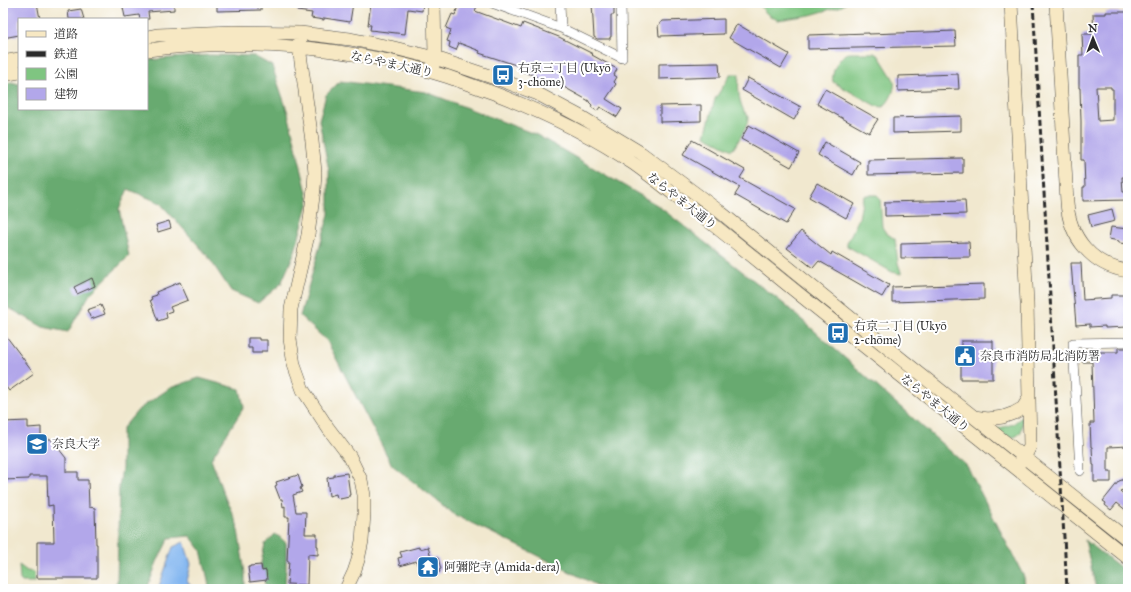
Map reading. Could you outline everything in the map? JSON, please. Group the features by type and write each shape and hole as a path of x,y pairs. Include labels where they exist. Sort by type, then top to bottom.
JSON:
{"street":[{"path":"431,72 435,58 434,3"},
{"path":"492,3 561,28 622,58 621,3"},
{"path":"560,3 561,28"},
{"path":"1011,3 1027,303 1030,447 1015,468"},
{"path":"1056,3 1069,219 1084,247 1096,259 1113,268 1128,271"},
{"name":"ならやま大通り","path":"148,37 157,35 233,32 300,34 350,39 435,58 538,94 583,118 641,153 719,211 1128,540"},
{"path":"300,34 299,47 315,172 308,235 291,310 290,339 294,365 304,390 328,428 350,457 361,480 364,495 362,541 358,560 346,589"},
{"name":"ならやま大通り","path":"148,50 214,45 254,44 299,47 387,60 446,76 525,105 558,120 585,134 635,164 711,222 1128,558"},
{"path":"3,62 18,59"},
{"path":"3,75 18,72"},
{"path":"1080,471 1073,343 1128,342"},
{"path":"974,417 988,419 1003,417 1023,408 1028,400"}],"green space":[{"path":"760,3 846,3 842,6 810,15 778,20 765,12"},
{"path":"874,53 879,56 894,80 892,95 883,107 876,106 833,82 835,67 839,60 846,54"},
{"path":"210,55 254,56 272,66 288,113 309,201 295,251 281,284 258,303 231,291 207,255 160,203 128,189 119,209 129,256 90,294 68,332 43,327 9,308 3,301 3,84 11,82 18,84 18,110 148,110 148,60"},
{"path":"730,74 739,75 740,101 743,110 748,117 745,128 732,150 705,136 715,99"},
{"path":"340,81 426,92 537,135 657,205 784,304 967,466 1024,577 1025,589 604,589 455,515 392,465 327,341 300,316 329,214 329,171 319,120 326,95"},
{"path":"866,195 877,195 880,198 882,227 886,233 895,239 901,274 892,272 847,246 859,218 863,197"},
{"path":"199,378 240,389 244,407 211,459 222,490 237,524 245,573 245,589 209,589 201,550 190,536 169,538 157,562 147,589 103,589 117,583 119,488 122,468 122,429 139,409 170,388"},
{"path":"1022,417 1022,429 1017,436 1012,438 1008,437 997,429 1013,424"},
{"path":"275,534 286,543 285,585 288,589 270,589 265,585 261,563 265,544"},
{"path":"1085,540 1128,573 1128,589 1096,589"},
{"path":"19,565 27,571 34,572 35,582 22,582 20,580"}],"water":[{"path":"184,542 191,564 187,581 193,589 158,589 173,547"}],"building":[{"path":"3,3 37,3 40,18 18,18 18,35 3,38"},
{"path":"122,3 174,3 174,10 148,12 149,19 140,18 139,15 125,17"},
{"path":"217,3 261,3 261,10 217,11"},
{"path":"298,3 353,3 350,22 324,18 324,20 311,18 312,13 297,11"},
{"path":"371,3 423,3 422,11 408,9 405,34 370,30 371,25 368,25"},
{"path":"459,3 469,3 477,6 475,11 521,28 523,23 559,37 593,54 592,55 617,69 614,75 617,77 614,82 616,84 606,99 622,109 617,117 600,107 597,111 591,107 592,105 589,101 562,86 547,80 545,84 535,80 536,76 521,71 522,67 479,53 480,51 459,43 456,50 449,47 450,42 447,41 451,30 446,28 452,14 455,15"},
{"path":"592,3 614,3 614,15 611,15 610,39 597,39 594,37"},
{"path":"81,9 84,18 69,18 68,11"},
{"path":"1106,12 1128,12 1128,177 1122,177 1123,192 1128,192 1128,200 1083,201 1083,187 1085,187 1084,160 1081,160 1079,55 1083,55 1082,34 1094,34 1093,14 1106,14","holes":["1096,87 1111,87 1111,89 1113,89 1113,120 1098,121"]},
{"path":"724,19 724,34 659,36 658,25 663,21"},
{"path":"737,24 789,54 781,68 729,38"},
{"path":"955,31 956,46 808,49 808,35"},
{"path":"719,63 720,77 659,79 659,64"},
{"path":"958,74 959,89 898,91 898,76"},
{"path":"748,78 801,107 794,120 742,90"},
{"path":"825,89 878,119 869,133 817,104"},
{"path":"701,105 701,121 660,122 660,106"},
{"path":"961,116 961,131 893,133 893,118"},
{"path":"749,125 799,153 791,167 741,139"},
{"path":"692,140 745,170 740,178 795,209 786,224 735,195 740,187 683,155"},
{"path":"825,142 860,162 853,175 818,155"},
{"path":"963,158 963,173 868,175 868,160"},
{"path":"817,183 854,204 846,218 809,197"},
{"path":"965,200 966,214 885,216 885,202"},
{"path":"1112,209 1115,221 1091,227 1088,215"},
{"path":"169,221 171,228 158,232 156,225"},
{"path":"1111,227 1128,229 1128,244 1119,243 1119,241 1109,239"},
{"path":"801,231 831,255 832,252 889,285 882,297 819,261 813,268 787,248"},
{"path":"969,242 970,257 901,258 901,244"},
{"path":"1071,263 1081,263 1083,300 1111,298 1111,295 1128,295 1128,327 1105,328 1105,326 1090,327 1090,324 1076,325"},
{"path":"92,278 95,286 77,294 74,287"},
{"path":"180,282 188,300 170,307 172,311 166,313 167,318 158,321 150,300 152,299 151,297 157,295 156,292"},
{"path":"984,284 984,299 892,302 892,287"},
{"path":"101,305 105,314 91,319 87,310"},
{"path":"3,332 34,373 9,391 3,383"},
{"path":"248,338 267,340 267,351 252,353 252,348 248,348"},
{"path":"961,341 993,341 993,379 961,379"},
{"path":"1118,348 1128,348 1128,446 1108,447 1108,471 1111,471 1111,482 1094,482 1090,423 1094,423 1092,362 1082,362 1082,355 1100,354 1100,352 1118,352"},
{"path":"28,421 28,428 41,427 41,439 51,439 66,458 66,472 78,472 78,480 88,480 89,507 95,508 97,578 37,578 37,542 54,542 53,505 48,506 47,476 29,476 29,479 3,480 3,422"},
{"path":"347,473 349,497 340,499 340,497 337,498 336,494 329,496 327,478 334,477 334,475"},
{"path":"298,475 302,492 293,495 296,512 306,512 305,534 317,534 318,546 318,555 308,554 307,585 287,584 289,561 287,561 289,517 285,517 285,506 283,507 282,499 280,499 275,486 277,485 276,482"},
{"path":"1128,478 1128,488 1120,491 1128,498 1128,512 1117,503 1111,510 1103,501 1119,481"},
{"path":"419,547 419,549 428,547 431,558 438,558 441,569 439,570 440,572 424,576 422,572 420,573 416,561 400,566 398,558 402,557 400,552"},
{"path":"261,565 262,571 266,570 267,580 250,582 248,567"}],"railway":[{"path":"1033,3 1067,589"}],"place":[{"name":"右京三丁目 (Ukyō 3-chōme)","path":"503,75"},
{"name":"右京二丁目 (Ukyō 2-chōme)","path":"838,333"},
{"name":"奈良市消防局北消防署","path":"965,356"},
{"name":"奈良大学","path":"37,444"},
{"name":"阿彌陀寺 (Amida-dera)","path":"428,567"}]}
